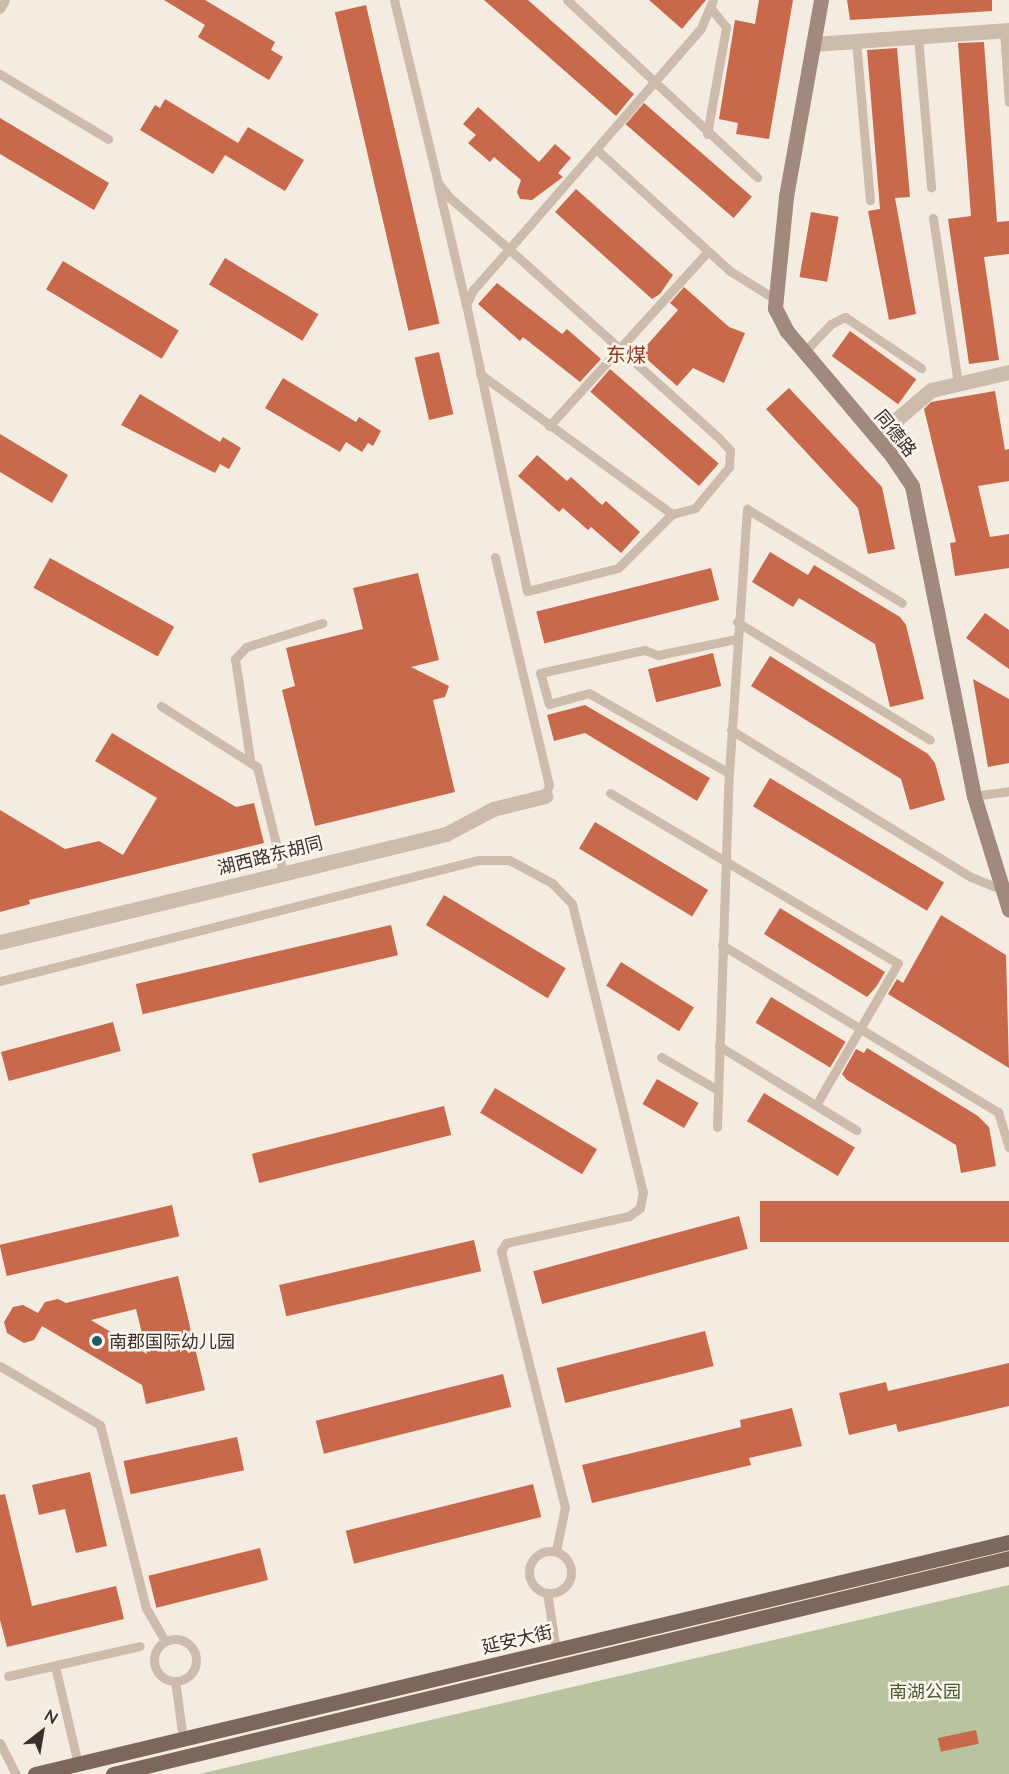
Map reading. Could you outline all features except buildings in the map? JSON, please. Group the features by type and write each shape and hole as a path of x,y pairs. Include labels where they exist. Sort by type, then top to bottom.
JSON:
{"main road":[{"name":"延安大街","path":"35,1774 1009,1542"},
{"name":"延安大街","path":"113,1774 1009,1558"}],"street":[{"name":"同德路","path":"821,0 786,197 775,299 786,330 876,437 912,486 974,796 1000,889 1009,910"},
{"path":"814,44 1006,30"},
{"path":"876,437 931,390 1009,372"},
{"name":"湖西路东胡同","path":"0,942 446,834 493,809 545,796"}],"lane":[{"path":"0,9 5,0"},
{"path":"394,0 466,305 527,591 618,568 672,514 694,508 729,467 730,450 438,183"},
{"path":"567,0 657,79 707,134 757,177"},
{"path":"466,305 509,249 657,79 712,10 713,0"},
{"path":"707,134 726,27 712,10"},
{"path":"1006,30 1009,102"},
{"path":"918,37 931,187"},
{"path":"856,41 870,201"},
{"path":"0,74 108,139"},
{"path":"596,149 730,272 775,299"},
{"path":"933,218 958,384"},
{"path":"549,426 708,251"},
{"path":"804,352 831,324 845,317 921,368"},
{"path":"480,374 672,514"},
{"path":"717,1127 731,730 737,622 747,509 902,603"},
{"path":"495,557 549,785 545,796"},
{"path":"737,622 930,740"},
{"path":"250,759 235,659 246,647 322,623"},
{"path":"729,773 589,693 549,704 540,673 644,650 658,655 736,639"},
{"path":"161,706 250,759 256,767 283,872"},
{"path":"731,730 971,877 1000,889"},
{"path":"974,796 1009,791"},
{"path":"610,793 898,963 816,1105"},
{"path":"0,981 479,860 509,860 552,882 572,904 643,1192 640,1208 629,1216 506,1243 501,1251 565,1507 556,1551"},
{"path":"722,945 998,1112 1009,1147"},
{"path":"719,1046 856,1130"},
{"path":"662,1057 718,1090"},
{"path":"0,1366 100,1425 146,1608 165,1641"},
{"path":"556,1551 568,1561 571,1576 563,1589 548,1593 534,1585 530,1565 538,1555 556,1551"},
{"path":"548,1593 556,1650"},
{"path":"165,1641 185,1641 196,1658 189,1676 175,1681"},
{"path":"165,1641 155,1653 156,1669 175,1681 183,1739"},
{"path":"8,1676 140,1646"},
{"path":"55,1666 78,1764"},
{"path":"0,1743 16,1774"}],"green space":[{"name":"南湖公园","path":"1009,1585 1009,1774 199,1774"}],"place":[{"name":"南郡国际幼儿园","path":"97,1341"}],"district":[{"name":"东煤","path":"626,354"}]}
